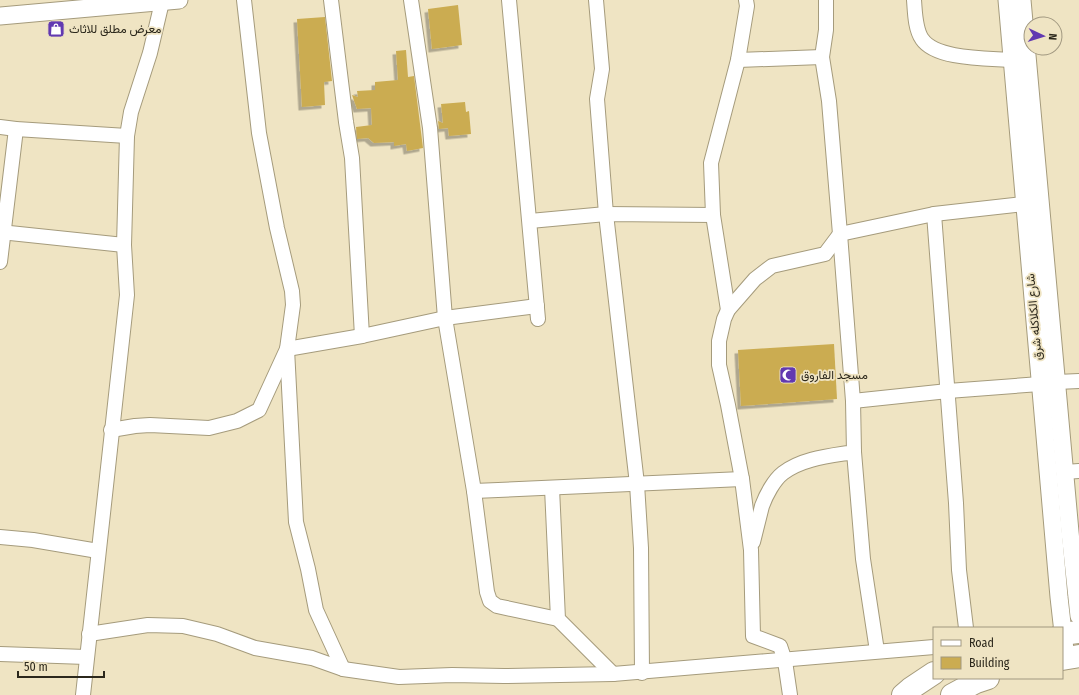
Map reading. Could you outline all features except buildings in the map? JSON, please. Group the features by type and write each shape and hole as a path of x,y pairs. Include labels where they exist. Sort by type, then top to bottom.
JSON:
{"highway":[{"path":"903,695 933,674"},
{"path":"952,695 970,685 985,679"}],"street":[{"path":"0,16 179,0"},
{"path":"244,0 258,133 277,228 292,291 293,309 288,349 296,522 308,569 316,610 343,669"},
{"path":"332,0 346,122 352,158 362,336"},
{"path":"412,0 430,128 445,318 474,491 487,592 490,601 497,606 558,620 613,674"},
{"path":"288,349 362,336 445,318 538,312 510,0"},
{"path":"596,0 602,69 597,99 606,214 637,484 641,548 642,672"},
{"path":"728,310 713,215 711,163 738,60 747,6 746,0"},
{"path":"826,0 826,30 822,57 828,101 840,234 853,401 854,452 863,559 877,651"},
{"path":"914,0 918,30 922,39 934,49 949,55 1012,60"},
{"name":"شارع الكلاكله شرق","path":"1007,0 1059,597 1068,633 1069,658"},
{"name":"شارع الكلاكله شرق","path":"1022,0 1057,382 1072,471 1070,532 1079,616"},
{"path":"83,695 127,295 124,245 126,136 131,112 150,53 162,2"},
{"path":"738,60 822,57"},
{"path":"0,127 126,136"},
{"path":"0,262 2,232 16,129"},
{"path":"790,695 785,661 780,646 753,636 751,550 742,479 728,405 718,365 719,341 724,319 728,310 755,279 772,266 825,254 840,234 934,214 1024,204"},
{"path":"530,221 606,214 713,215"},
{"path":"934,214 948,391 959,570 966,627"},
{"path":"2,232 124,245"},
{"path":"111,430 150,425 209,428 238,421 258,410 288,349"},
{"path":"1057,382 1079,381"},
{"path":"853,401 948,391 1040,384"},
{"path":"751,550 763,505 773,485 782,473 804,462 831,455 854,452"},
{"path":"474,491 742,479"},
{"path":"552,488 558,620"},
{"path":"0,537 33,540 98,551"},
{"path":"89,634 148,625 183,626 217,634 255,648 312,658 343,669 399,677 452,675 504,676 613,674 785,661 877,651 933,647"},
{"path":"0,654 86,657"}],"place":[{"name":"معرض مطلق للاثاث","path":"56,29"},
{"name":"مسجد الفاروق","path":"788,375"}]}
